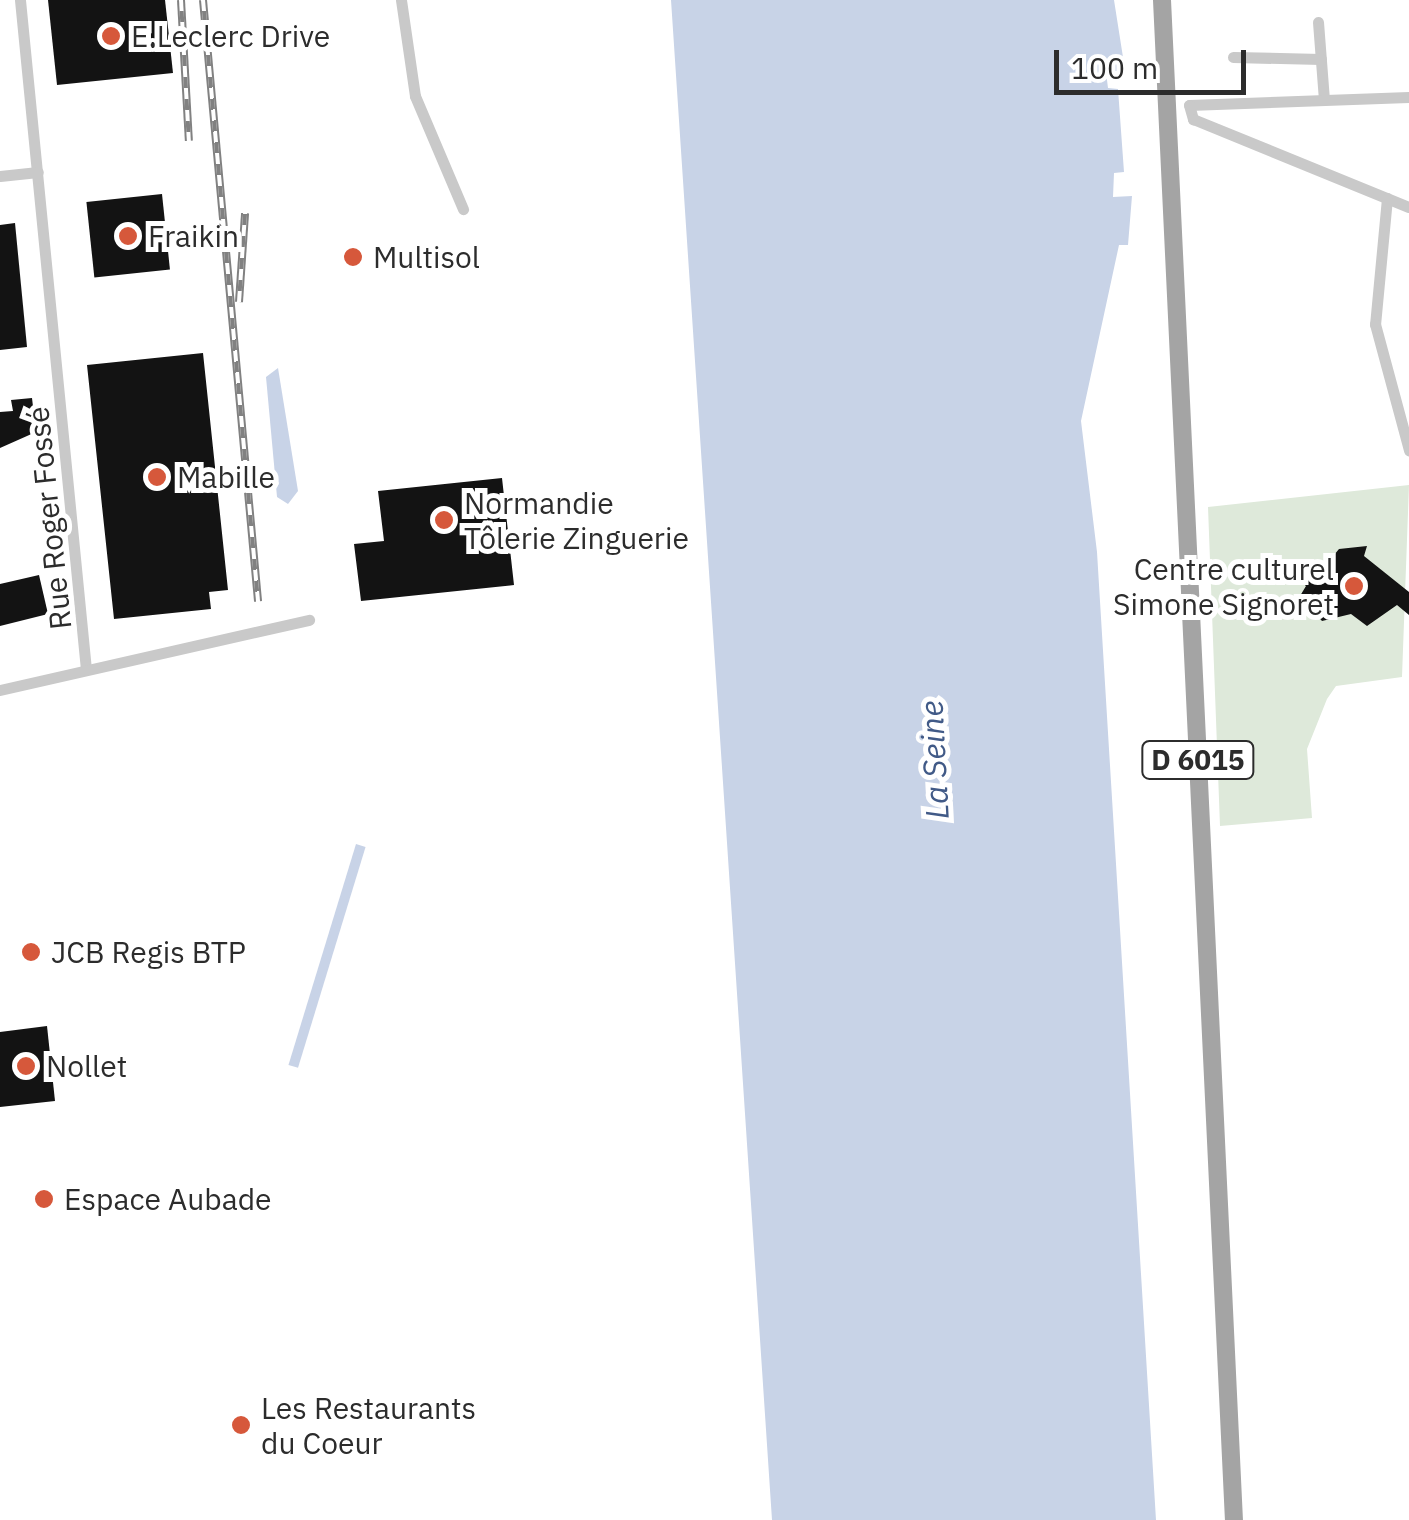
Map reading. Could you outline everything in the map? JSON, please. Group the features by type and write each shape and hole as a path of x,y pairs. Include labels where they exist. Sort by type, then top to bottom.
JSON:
{"main road":[{"name":"D 6015","path":"1162,0 1234,1520"}],"street":[{"name":"Rue Roger Fossé","path":"20,0 86,669"},
{"path":"402,0 415,96 463,209"},
{"path":"1318,22 1324,100"},
{"path":"1233,57 1320,59"},
{"path":"1409,98 1195,98 1193,119 1409,207"},
{"path":"0,176 38,172"},
{"path":"1387,198 1375,324 1409,450"},
{"path":"0,690 309,620"}],"green space":[{"path":"1409,485 1402,677 1336,686 1327,699 1307,749 1312,818 1220,826 1208,507"}],"water":[{"name":"La Seine","path":"671,0 1114,0 1125,70 1106,72 1108,88 1118,89 1124,172 1114,173 1113,197 1132,196 1128,245 1119,245 1081,421 1097,552 1156,1520 772,1520"},
{"path":"278,368 298,491 288,504 277,497 266,377"},
{"path":"356,844 366,847 298,1068 288,1065"}],"building":[{"name":"E.Leclerc Drive","path":"48,0 165,0 173,73 57,85"},
{"name":"Fraikin","path":"162,194 170,270 94,278 86,202"},
{"path":"15,223 27,347 0,350 0,225"},
{"name":"Mabille","path":"203,353 228,590 209,592 211,609 114,619 87,365"},
{"path":"32,398 36,432 0,448 0,412 13,411 11,400"},
{"name":"Normandie Tôlerie Zinguerie","path":"502,478 514,585 361,601 354,544 384,541 378,491"},
{"name":"Centre culturel Simone Signoret","path":"1367,546 1364,556 1409,592 1409,615 1397,605 1367,626 1351,614 1322,621 1300,596 1306,586 1299,580 1312,568 1319,573 1339,549"},
{"path":"39,575 48,614 0,626 0,584"},
{"name":"Nollet","path":"47,1026 55,1101 0,1107 0,1032"}],"railway":[{"path":"181,0 189,141"},
{"path":"203,0 258,601"},
{"path":"239,302 245,213"}],"place":[{"name":"E.Leclerc Drive","path":"111,36"},
{"name":"Fraikin","path":"128,236"},
{"name":"Multisol","path":"353,257"},
{"name":"Mabille","path":"157,477"},
{"name":"Normandie Tôlerie Zinguerie","path":"444,520"},
{"name":"Centre culturel Simone Signoret","path":"1354,586"},
{"name":"JCB Regis BTP","path":"31,952"},
{"name":"Nollet","path":"26,1066"},
{"name":"Espace Aubade","path":"44,1199"},
{"name":"Les Restaurants du Coeur","path":"241,1425"}]}
